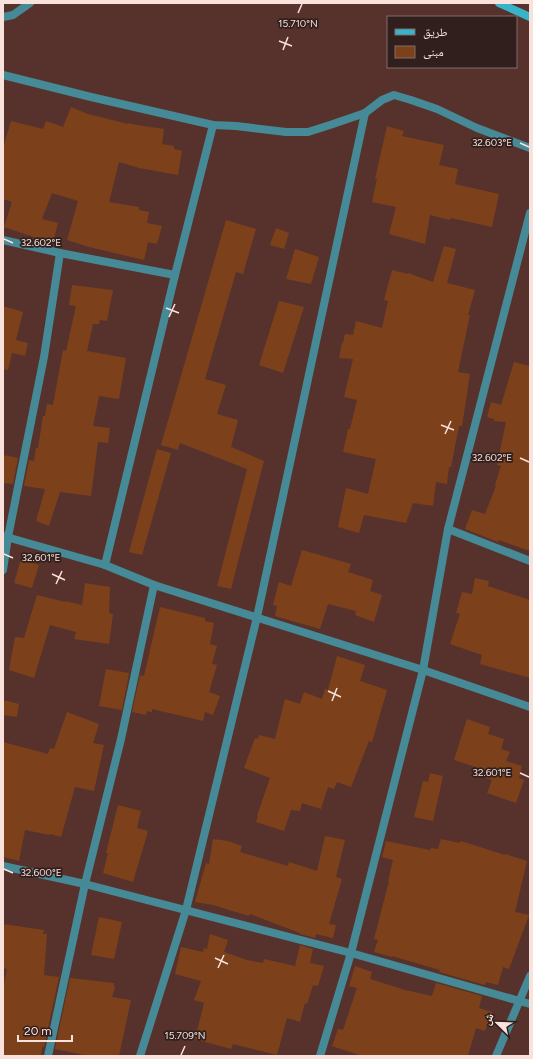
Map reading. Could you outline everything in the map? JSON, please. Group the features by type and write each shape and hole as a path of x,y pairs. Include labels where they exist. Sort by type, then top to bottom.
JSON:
{"street":[{"path":"3,17 13,15 30,3"},
{"path":"499,3 530,17"},
{"path":"3,75 213,125 286,132 308,132 330,125 365,113 382,100 394,95 437,109 478,128 530,148"},
{"path":"140,1056 186,910 258,617 365,113"},
{"path":"105,565 213,125"},
{"path":"320,1056 351,953 423,670 448,529 530,213"},
{"path":"3,240 60,253 175,275"},
{"path":"3,570 6,536 44,357 60,253"},
{"path":"448,529 530,561"},
{"path":"6,536 105,565 154,585 423,670 530,707"},
{"path":"48,1056 85,884 122,739 154,585"},
{"path":"3,866 85,884 351,953 530,1004"},
{"path":"496,1056 530,976"}],"building":[{"path":"71,107 88,114 128,124 164,129 162,144 174,146 174,149 182,151 178,175 139,168 119,162 109,202 139,207 139,210 149,212 147,223 162,226 157,244 148,242 144,260 89,247 67,240 78,201 52,193 42,219 58,223 53,242 4,227 12,202 3,199 3,148 11,121 43,129 46,121 63,127"},
{"path":"387,126 404,131 402,136 444,145 439,165 458,169 455,184 499,194 492,227 430,215 425,244 389,234 396,207 372,202 377,179 375,179"},
{"path":"226,220 256,229 243,274 236,272 205,379 226,385 217,414 238,420 231,447 264,461 231,589 217,586 247,469 180,443 178,450 161,445"},
{"path":"276,228 289,233 284,249 270,245"},
{"path":"444,246 456,249 447,283 475,290 468,315 470,315 458,372 470,374 462,426 459,426 451,467 449,467 447,484 436,482 433,506 413,503 406,523 364,515 359,533 338,527 346,488 368,494 376,459 343,452 357,400 344,397 353,359 339,358 345,334 353,335 356,321 382,328 388,301 384,300 392,270 408,273 433,282"},
{"path":"295,249 319,257 311,284 286,279"},
{"path":"72,285 113,290 107,321 100,320 99,324 93,324 87,351 126,358 119,399 99,396 93,426 110,428 108,443 98,442 91,496 60,492 49,526 36,521 45,489 24,486 29,460 34,461 36,448 38,448 43,416 45,416 47,404 53,405 63,350 66,351 76,306 69,305"},
{"path":"279,301 304,307 283,373 259,365"},
{"path":"3,306 23,312 16,340 28,343 25,356 12,353 8,370 3,369"},
{"path":"514,362 530,366 530,551 499,540 498,542 465,529 472,510 485,514 496,486 495,485 501,466 497,465 506,422 494,421 494,419 487,417 491,402 501,405"},
{"path":"157,449 171,453 142,555 129,552"},
{"path":"3,455 18,458 13,484 3,483"},
{"path":"302,550 351,564 348,572 373,580 370,591 382,595 374,622 355,615 356,611 328,604 320,629 275,616 277,606 273,605 279,582 291,586"},
{"path":"21,559 39,565 32,588 14,583"},
{"path":"475,578 489,581 488,586 530,600 530,678 480,664 482,655 450,644 460,614 456,613 462,592 472,594"},
{"path":"85,583 110,587 109,613 113,614 109,644 74,639 76,632 50,625 34,678 9,670 15,637 24,638 37,595 82,605"},
{"path":"160,607 205,618 205,621 214,623 210,644 217,646 212,664 217,665 209,692 220,696 213,715 205,712 203,721 152,709 152,712 147,711 146,715 132,712 140,675 144,676"},
{"path":"337,656 365,665 360,681 387,690 372,742 369,741 351,787 337,782 334,789 328,787 321,809 302,803 300,811 291,810 284,831 256,822 270,778 244,768 255,738 258,739 259,735 275,739 285,699 300,704 304,692 322,699 325,689 328,690"},
{"path":"106,669 129,673 122,710 99,706"},
{"path":"3,700 19,704 17,717 3,715"},
{"path":"67,712 99,724 93,743 104,745 94,791 75,787 61,837 25,830 19,861 3,857 3,742 48,754 50,748 54,749"},
{"path":"467,719 490,727 488,734 504,739 501,749 510,752 506,761 522,766 519,778 524,780 516,803 487,793 492,780 483,777 485,770 454,760"},
{"path":"430,773 443,776 433,821 414,817 423,781 428,782"},
{"path":"118,805 141,811 137,828 148,831 133,882 103,873 108,853 106,853"},
{"path":"325,836 345,840 336,877 342,879 329,924 336,925 333,938 316,934 315,938 300,934 250,914 249,916 213,905 195,902 206,863 209,864 213,839 228,841 242,846 240,852 288,866 289,862 317,871"},
{"path":"441,839 460,843 461,841 527,861 515,912 529,915 509,969 503,967 498,985 486,982 485,985 439,972 440,970 374,952 378,940 374,939 393,860 382,857 386,841 430,850 431,848 438,849"},
{"path":"99,917 122,922 114,959 91,955"},
{"path":"3,924 44,930 43,934 47,934 44,975 59,977 41,1056 3,1056 3,989 7,969 3,968"},
{"path":"210,934 228,940 224,952 247,960 263,963 264,959 295,966 300,945 313,949 310,963 324,966 318,986 313,985 307,1004 305,1003 300,1022 287,1018 277,1055 233,1044 231,1049 195,1039 204,1003 194,1000 201,981 175,974 181,947 203,952 204,948 207,949"},
{"path":"355,966 372,972 370,979 405,990 432,996 436,983 482,996 479,1008 492,1012 485,1031 476,1028 468,1056 362,1056 332,1046 338,1029 343,1030 357,988 349,986"},
{"path":"70,978 114,983 115,987 112,997 131,1000 119,1056 89,1056 55,1049"}]}
